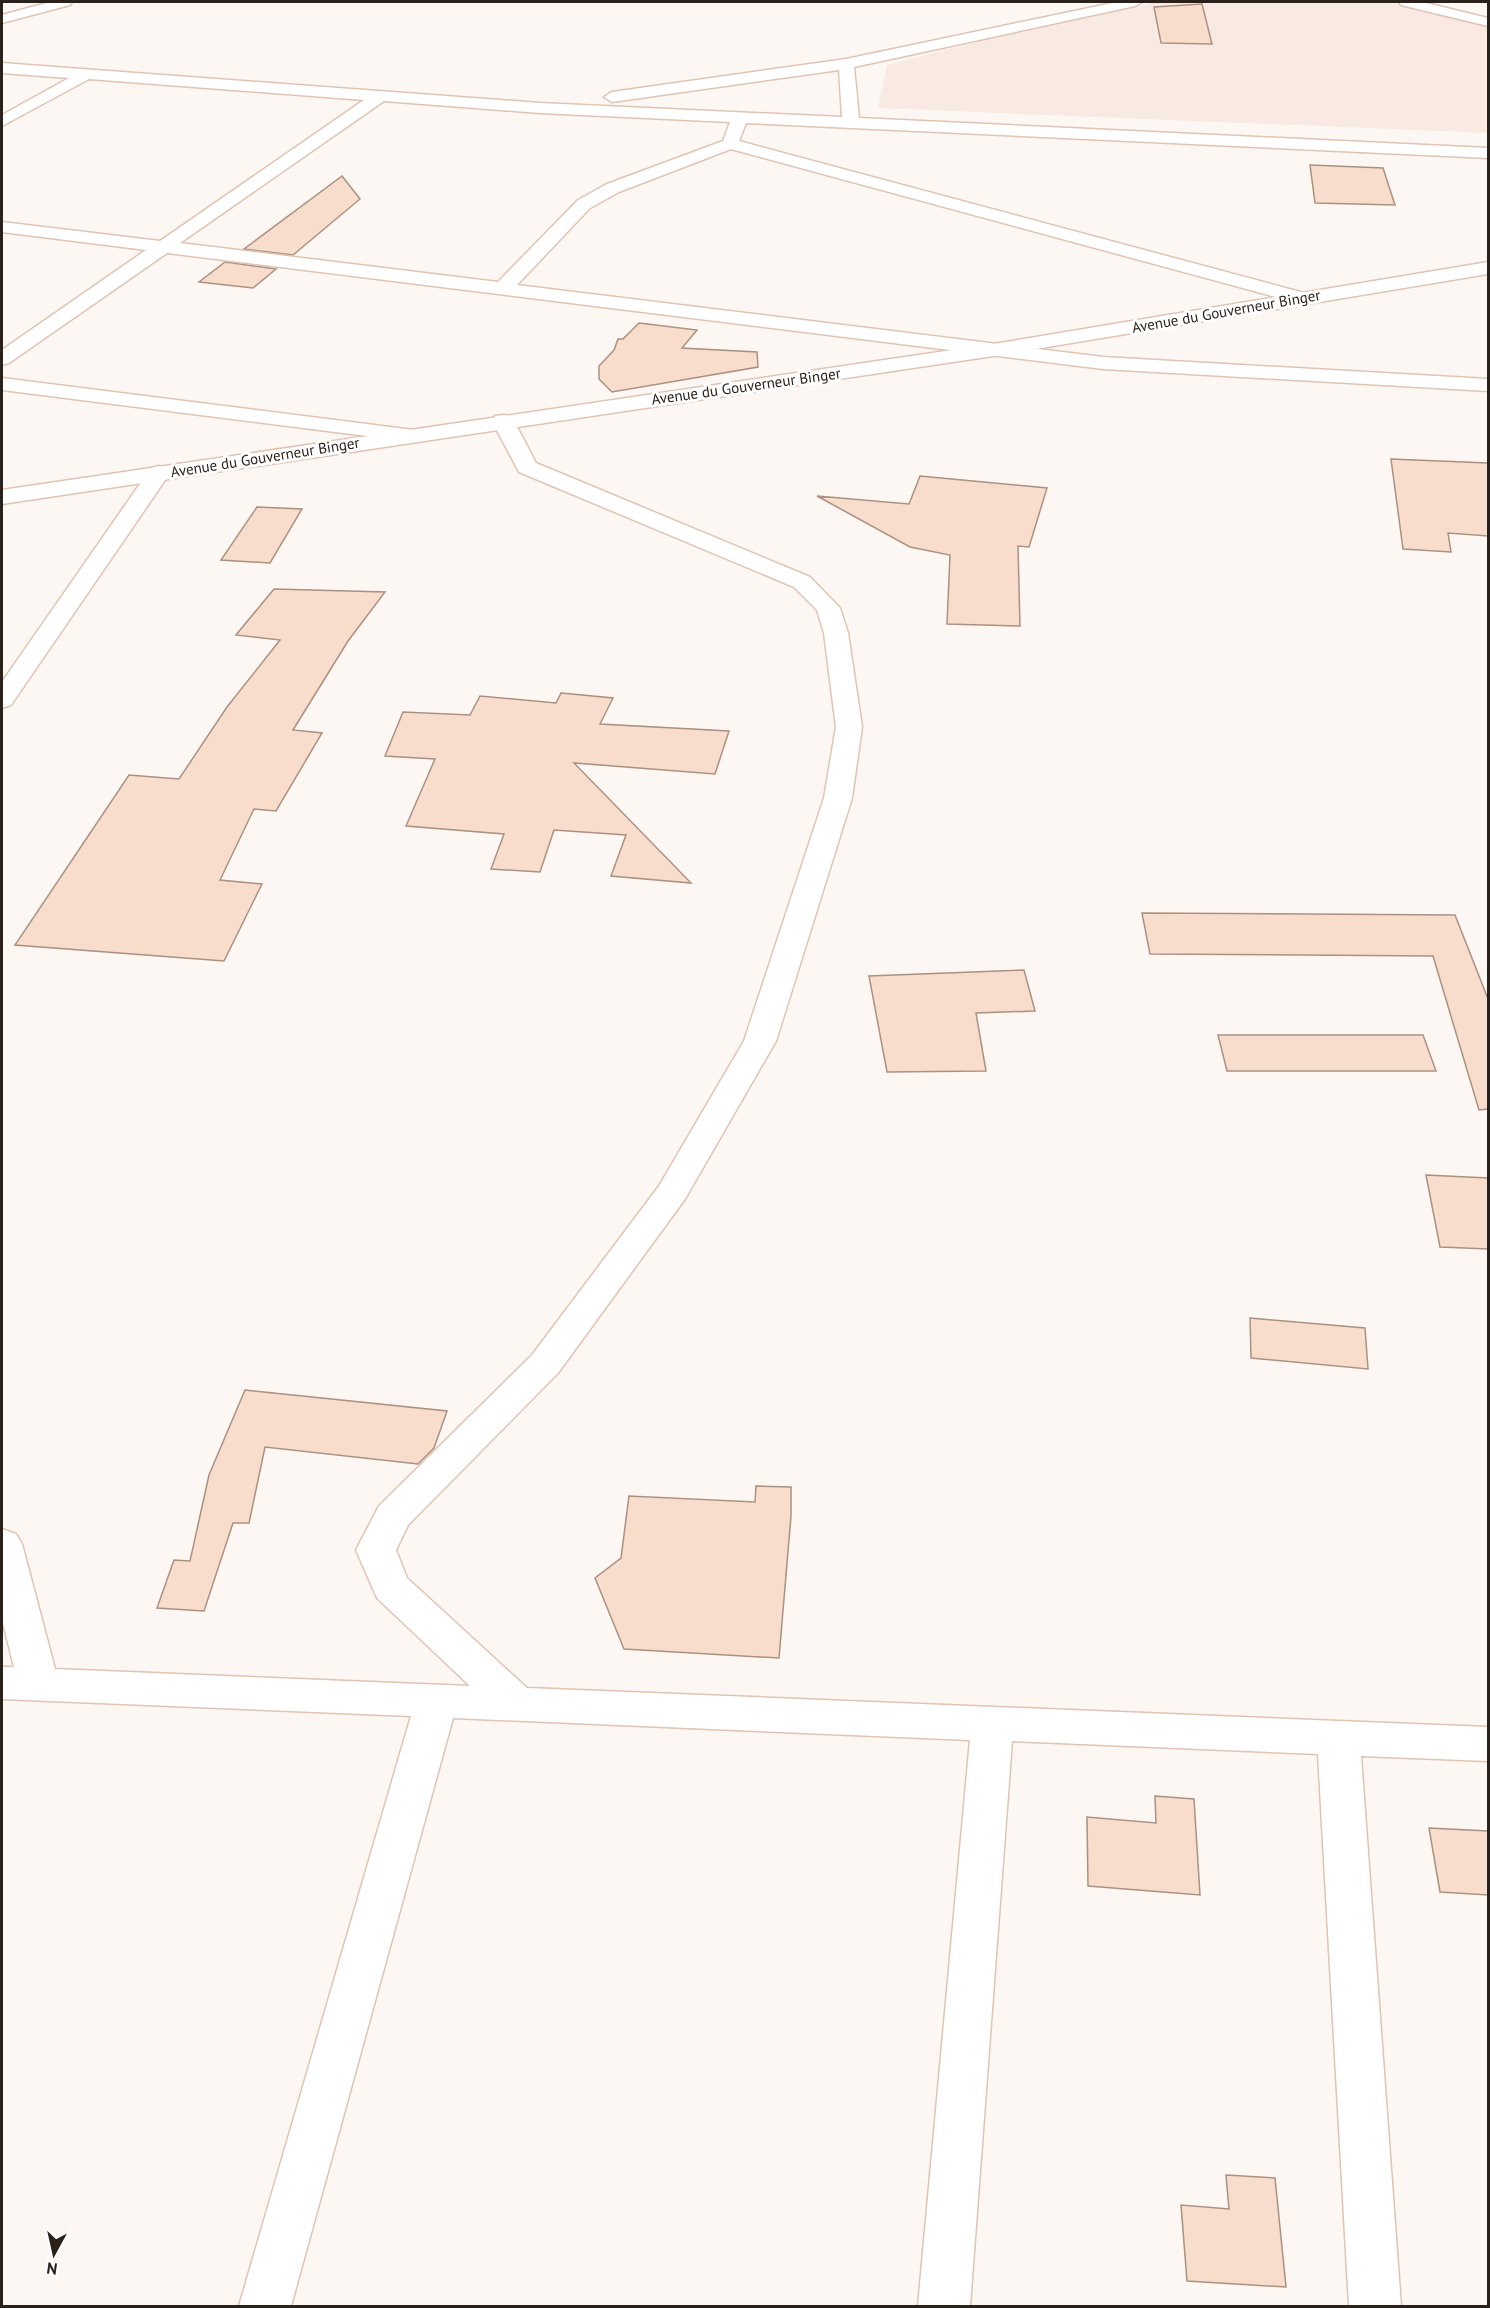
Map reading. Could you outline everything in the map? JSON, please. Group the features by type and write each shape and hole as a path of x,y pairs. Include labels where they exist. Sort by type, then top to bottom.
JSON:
{"street":[{"path":"2,19 65,2"},
{"path":"540,108 846,64 1135,2"},
{"path":"1406,2 1488,22"},
{"path":"2,7 33,10"},
{"path":"846,64 851,124"},
{"path":"2,68 540,108 1488,153"},
{"path":"2,121 87,74"},
{"path":"2,359 379,97"},
{"path":"730,144 739,119"},
{"path":"501,290 584,204 613,188 730,144 1301,298"},
{"path":"2,227 1103,363 1488,385"},
{"name":"Avenue du Gouverneur Binger","path":"2,497 406,435 1000,349 1488,268"},
{"path":"2,384 406,435"},
{"path":"503,421 527,467 802,582 828,608 836,633 849,727 838,798 760,1041 673,1191 545,1364 393,1516 376,1550 391,1587 516,1703"},
{"path":"2,700 159,472"},
{"path":"2,1544 20,1684 1488,1744"},
{"path":"265,2307 437,1700"},
{"path":"944,2307 992,1725"},
{"path":"1338,1737 1375,2307"}],"shaded area":[{"path":"1156,2 1392,2 1488,27 1488,133 878,108 887,65 1030,28"}],"building":[{"path":"1202,4 1212,44 1161,43 1154,7"},
{"path":"1310,165 1383,168 1395,205 1315,203"},
{"path":"342,176 360,199 293,255 244,249"},
{"path":"225,262 276,269 253,288 199,282"},
{"path":"639,323 697,330 682,348 757,352 758,367 612,392 599,379 599,366 614,350 618,339 623,339"},
{"path":"1391,459 1488,463 1488,536 1448,533 1451,552 1403,549"},
{"path":"920,476 1047,488 1029,547 1018,546 1020,626 947,624 950,555 910,547 817,496 909,504"},
{"path":"257,507 302,509 270,563 221,560"},
{"path":"274,589 385,592 348,641 293,730 322,733 276,811 254,809 220,880 262,884 224,961 15,945 129,775 179,779 227,707 280,640 236,635"},
{"path":"561,693 613,698 600,724 729,731 715,774 574,763 691,883 611,876 626,835 554,830 540,872 491,869 504,834 406,826 435,759 385,756 403,712 470,715 480,696 556,703"},
{"path":"1142,913 1455,915 1488,999 1488,1109 1479,1110 1433,956 1150,954"},
{"path":"1024,970 1035,1011 976,1013 986,1071 887,1072 869,976"},
{"path":"1218,1035 1423,1035 1436,1071 1227,1071"},
{"path":"1426,1175 1488,1178 1488,1249 1440,1247"},
{"path":"1250,1318 1365,1328 1368,1369 1251,1358"},
{"path":"245,1390 447,1411 434,1448 418,1464 265,1447 249,1523 233,1523 204,1611 157,1608 174,1560 190,1561 209,1475"},
{"path":"756,1486 791,1487 791,1516 779,1658 624,1649 595,1578 621,1558 629,1496 755,1502"},
{"path":"1155,1796 1194,1799 1200,1895 1088,1886 1087,1817 1156,1823"},
{"path":"1429,1828 1488,1831 1488,1895 1440,1892"},
{"path":"1226,2175 1275,2178 1286,2287 1187,2281 1181,2205 1229,2209"}]}
